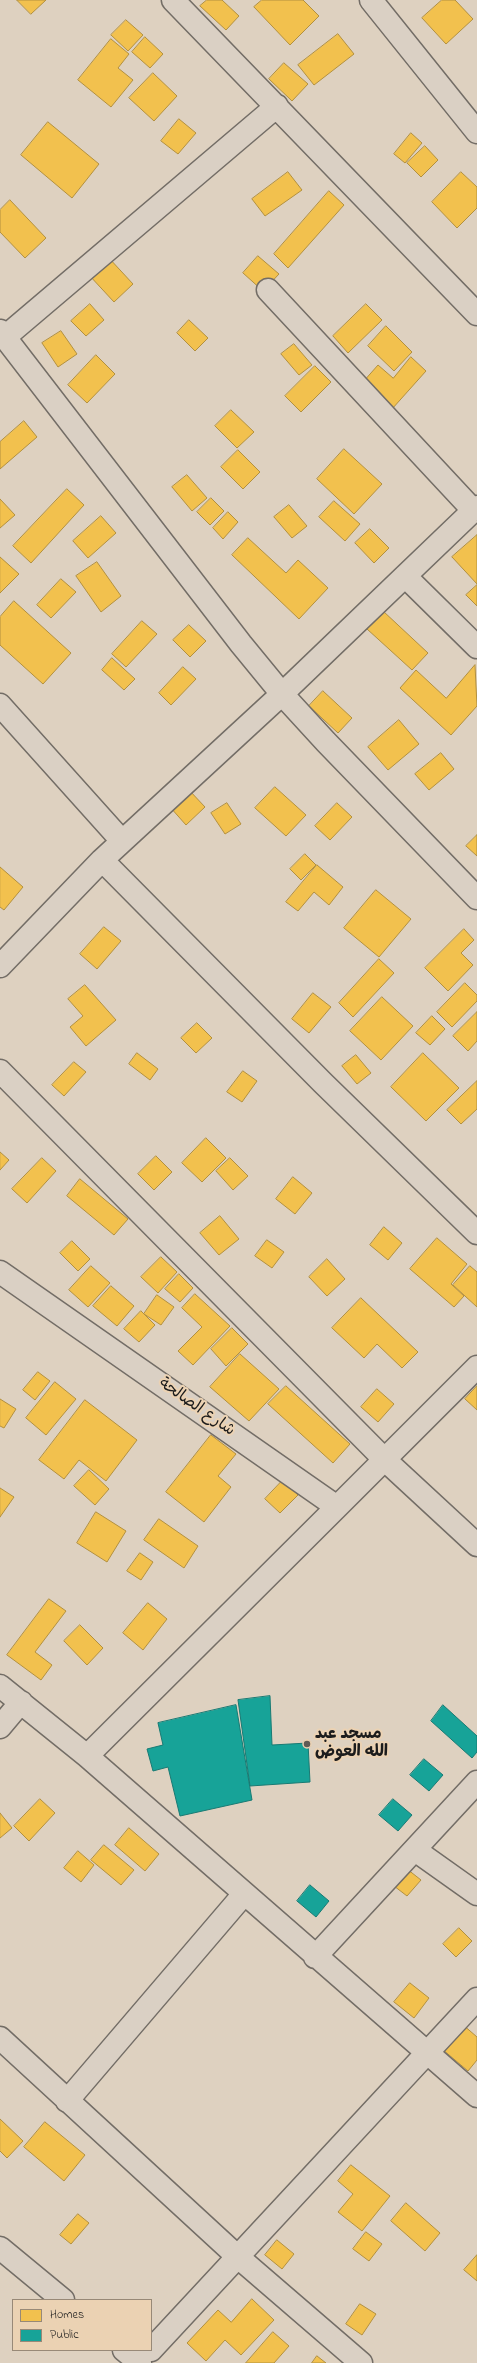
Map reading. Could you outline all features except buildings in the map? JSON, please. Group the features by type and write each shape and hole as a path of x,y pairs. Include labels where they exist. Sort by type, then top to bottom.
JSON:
{"street":[{"path":"173,0 477,314"},
{"path":"371,0 477,132"},
{"path":"277,106 2,334 241,644 282,694 477,898"},
{"path":"0,966 102,860 282,694 475,508 268,290"},
{"path":"405,576 477,647"},
{"path":"0,705 122,841"},
{"path":"102,860 323,1083 477,1232"},
{"path":"0,1071 384,1459 477,1545"},
{"name":"شارع الصالحة","path":"0,1272 338,1507"},
{"path":"87,1756 477,1368"},
{"path":"0,1686 87,1756 315,1957 477,2096"},
{"path":"0,1727 21,1702"},
{"path":"315,1957 416,1850 477,1782"},
{"path":"416,1850 477,1894"},
{"path":"67,2101 244,1894"},
{"path":"152,2344 238,2257 477,1999"},
{"path":"0,2038 238,2257 361,2363"},
{"path":"0,2248 62,2299"}],"place":[{"name":"مسجد عبد الله العوض","path":"307,1744"}]}
